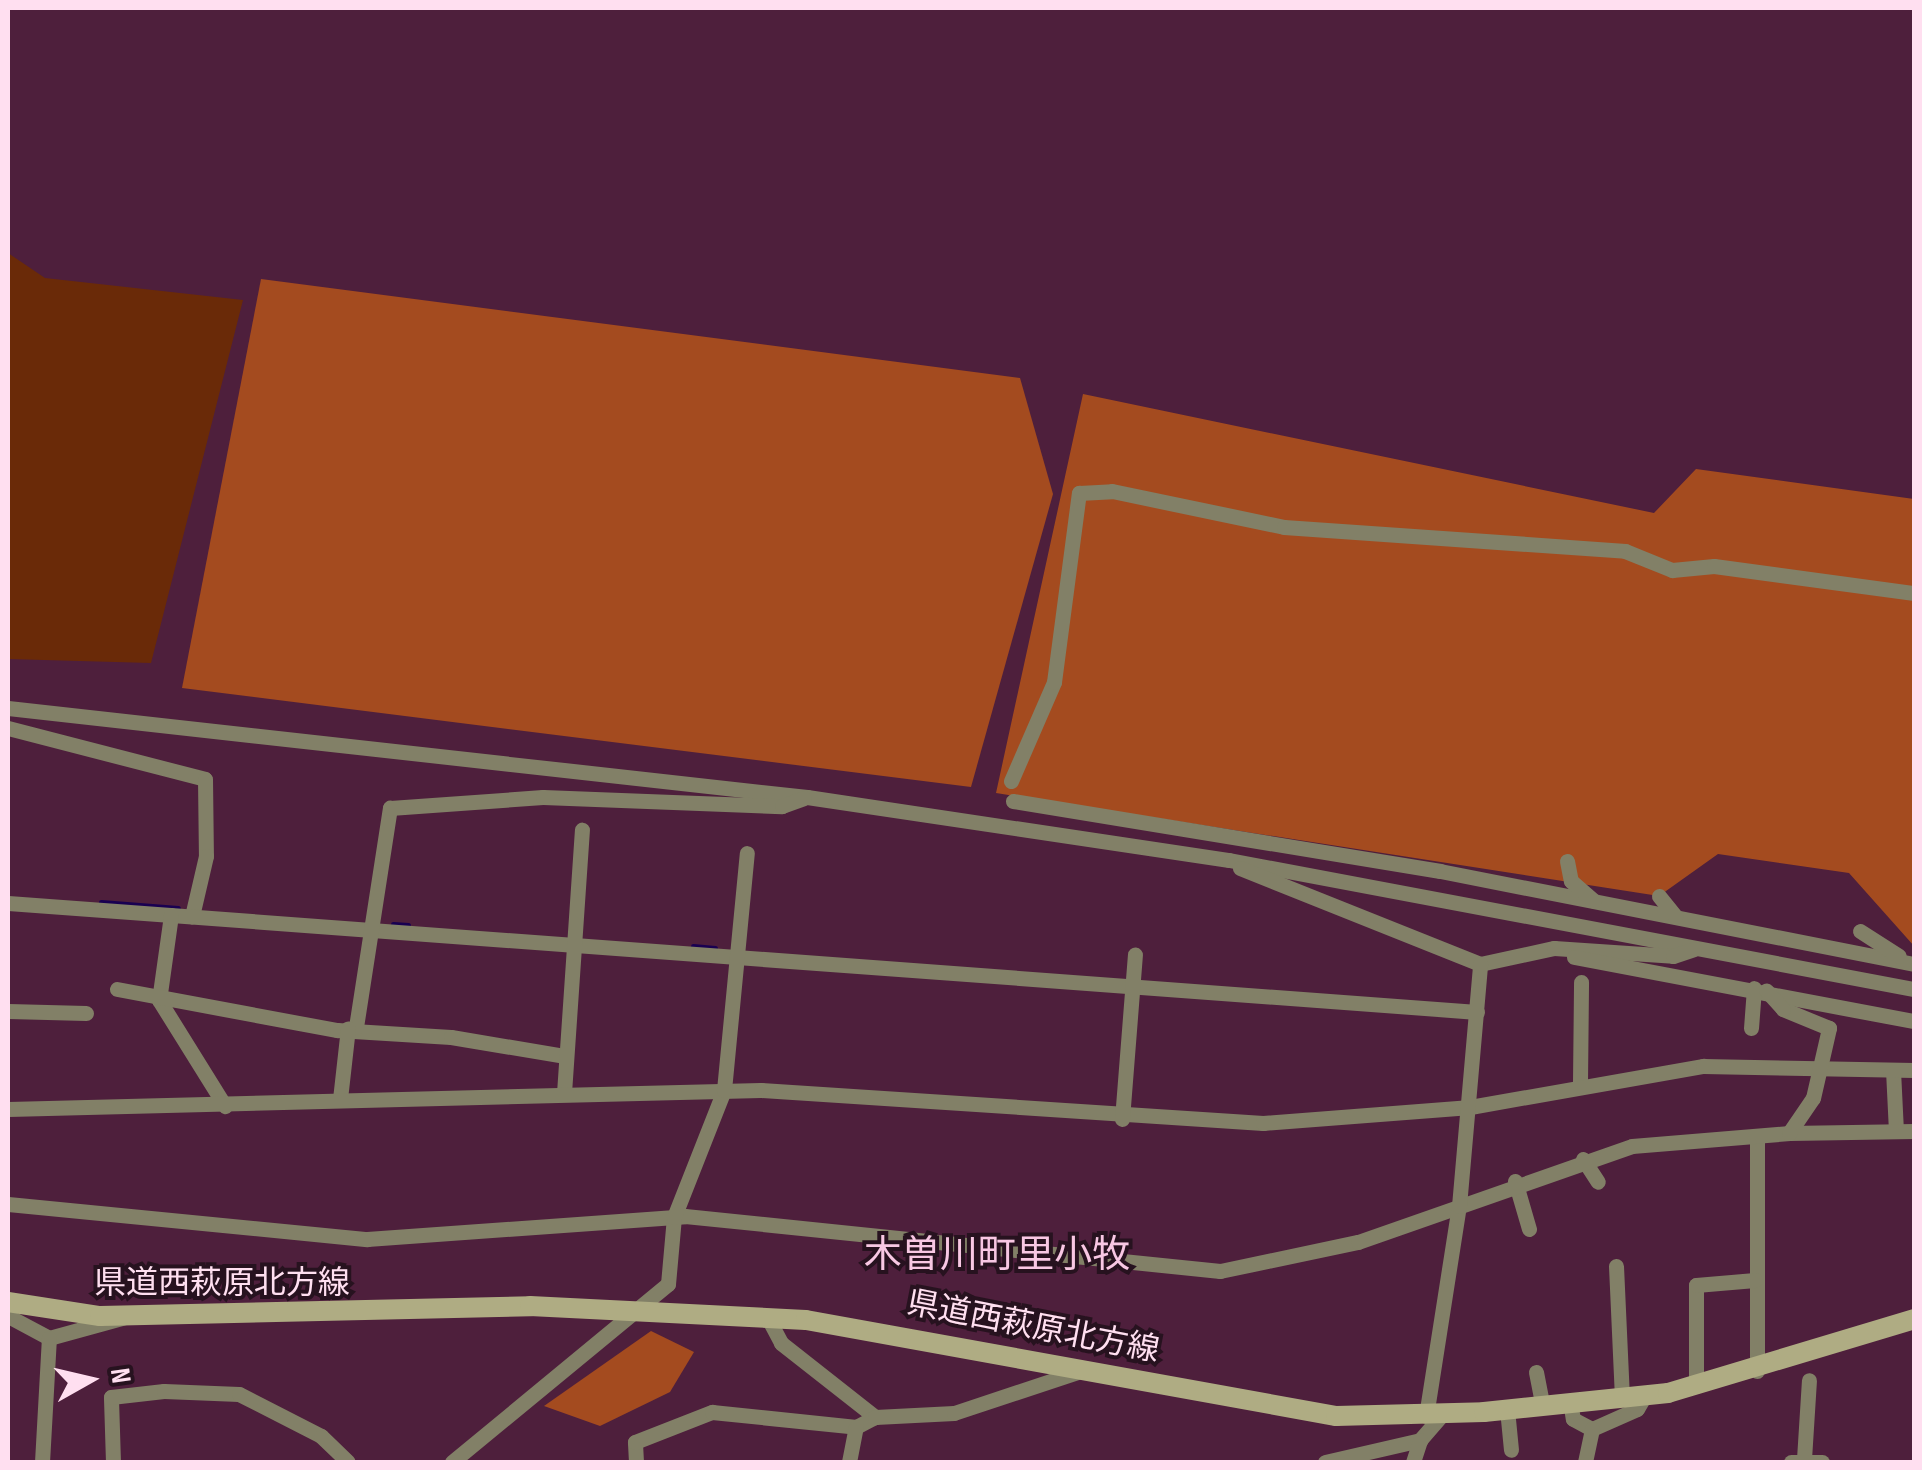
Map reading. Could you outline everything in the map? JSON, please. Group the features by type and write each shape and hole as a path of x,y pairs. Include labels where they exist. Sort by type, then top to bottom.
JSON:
{"main road":[{"name":"県道西萩原北方線","path":"8,1302 130,1316 635,1310 770,1320 927,1336 1336,1416 1434,1415 1506,1409 1696,1386 1758,1371 1914,1319"}],"street":[{"path":"1011,781 1054,682 1079,492 1112,492 1284,527 1625,551 1672,570 1714,566 1914,593"},
{"path":"8,708 808,797 1229,860 1914,989"},
{"path":"8,728 206,779 206,856 192,916"},
{"path":"340,1098 375,932 390,808 543,797 782,806 808,797"},
{"path":"1013,802 1675,916 1912,963"},
{"path":"564,1093 564,1056 580,946 582,830"},
{"path":"452,1462 668,1284 674,1217 724,1090 747,852"},
{"path":"1229,860 1255,878 1343,904 1399,936 1480,964 1541,951 1674,956 1696,948"},
{"path":"1567,861 1571,881 1595,902"},
{"path":"1659,896 1675,916"},
{"path":"8,903 1476,1012"},
{"path":"171,914 159,1000 226,1106"},
{"path":"1860,931 1912,963"},
{"path":"1541,951 1760,989 1914,1021"},
{"path":"1122,1119 1135,955"},
{"path":"1413,1462 1434,1415 1470,1107 1480,964"},
{"path":"1841,1005 1849,977"},
{"path":"1580,1082 1581,982"},
{"path":"116,989 159,1000 564,1056"},
{"path":"1751,1028 1760,989"},
{"path":"1760,989 1783,1009 1829,1028 1813,1098 1789,1132"},
{"path":"8,1012 86,1013"},
{"path":"8,1109 724,1090 1122,1119 1263,1123 1470,1107 1544,1081 1580,1082 1764,1062 1914,1070"},
{"path":"1893,1070 1896,1131"},
{"path":"8,1204 367,1239 674,1217 1059,1248 1220,1271 1358,1242 1583,1158 1789,1132 1914,1131"},
{"path":"1757,1136 1758,1371"},
{"path":"1583,1158 1598,1182"},
{"path":"1514,1181 1528,1229"},
{"path":"1616,1266 1622,1397"},
{"path":"1696,1386 1696,1285 1756,1280"},
{"path":"8,1316 49,1338 110,1328 130,1316"},
{"path":"770,1320 781,1343 876,1417"},
{"path":"42,1462 49,1338"},
{"path":"636,1462 635,1442 712,1412 856,1427 876,1417 954,1414 1094,1366"},
{"path":"1536,1372 1542,1404"},
{"path":"1809,1380 1797,1460 1822,1462"},
{"path":"113,1462 111,1396 164,1390 239,1394 321,1436 348,1462"},
{"path":"1570,1401 1573,1419 1592,1428 1636,1408 1645,1394"},
{"path":"1506,1409 1511,1450"},
{"path":"849,1462 856,1427"},
{"path":"1584,1462 1592,1428"},
{"path":"1325,1462 1420,1440"}],"shaded area":[{"path":"8,253 45,278 243,300 151,663 8,659"},
{"path":"261,279 1020,378 1053,494 971,787 182,688"},
{"path":"1083,394 1654,513 1696,469 1914,499 1914,946 1849,873 1718,854 1659,896 996,793"},
{"path":"651,1331 694,1352 670,1392 600,1426 544,1406"}],"waterway":[{"path":"101,902 178,908"},
{"path":"393,924 408,925"},
{"path":"693,946 715,948"}],"district":[{"name":"木曽川町里小牧","path":"997,1256"}]}
